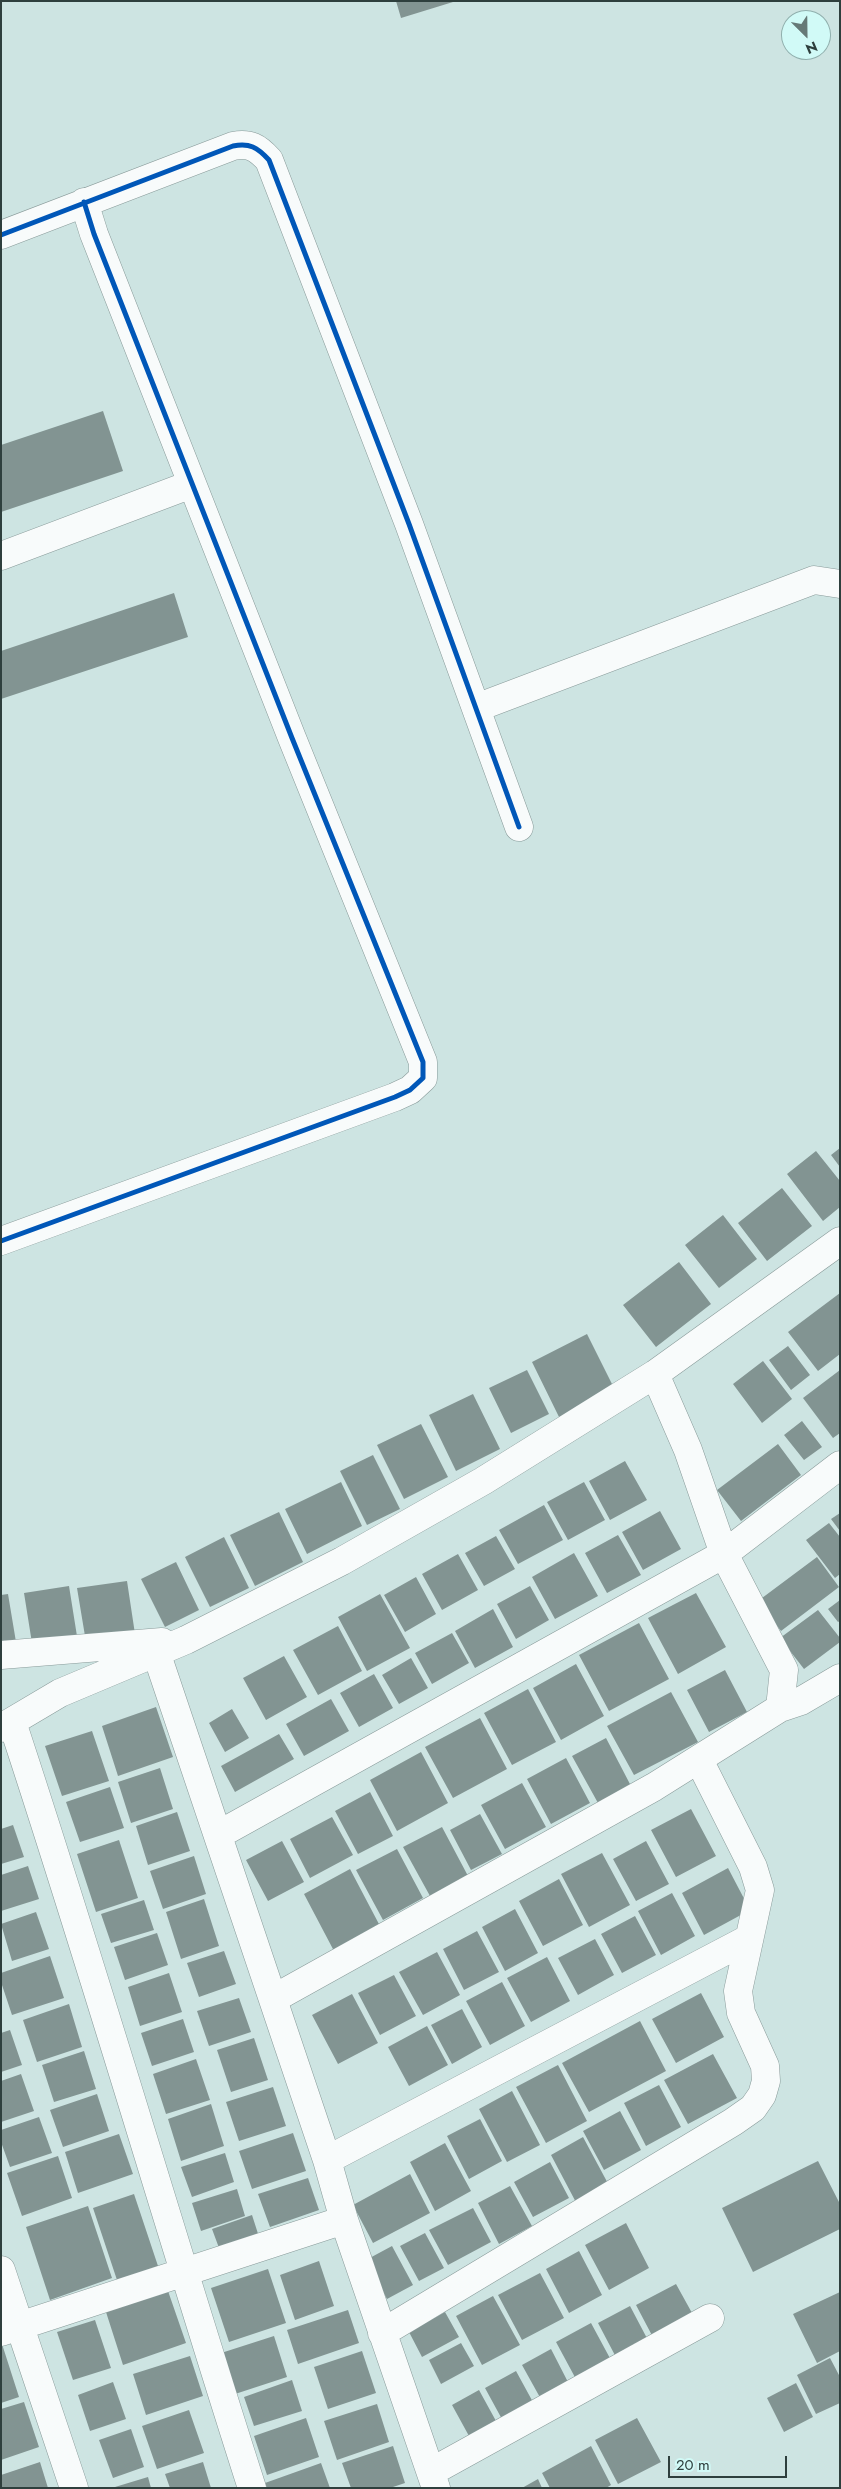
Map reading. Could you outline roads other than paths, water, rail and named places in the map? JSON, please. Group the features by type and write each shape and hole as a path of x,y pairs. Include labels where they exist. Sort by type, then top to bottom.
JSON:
{"street":[{"path":"1,234 50,218 84,202 233,146 248,144 259,149 269,160 409,524 519,827"},
{"path":"1,1241 394,1097 410,1090 422,1078 423,1062 192,484 94,234 84,202"},
{"path":"1,556 192,484"},
{"path":"476,708 814,580 840,584"},
{"path":"252,2488 182,2272 74,1907 7,1725 60,1693 186,1640 350,1556 482,1481 655,1374 840,1240"},
{"path":"655,1374 688,1450 724,1554 784,1670 780,1708"},
{"path":"218,1835 724,1554 840,1465"},
{"path":"1,1655 186,1640"},
{"path":"156,1652 327,2160 344,2220 433,2480 710,2318"},
{"path":"273,1999 699,1760 780,1708 801,1701 840,1678"},
{"path":"382,2333 754,2108 762,2095 766,2081 765,2066 741,2013 738,1991 760,1890 758,1880 699,1760"},
{"path":"327,2160 748,1939"},
{"path":"11,2329 344,2220"},
{"path":"1,2270 11,2329 74,2488"}]}
